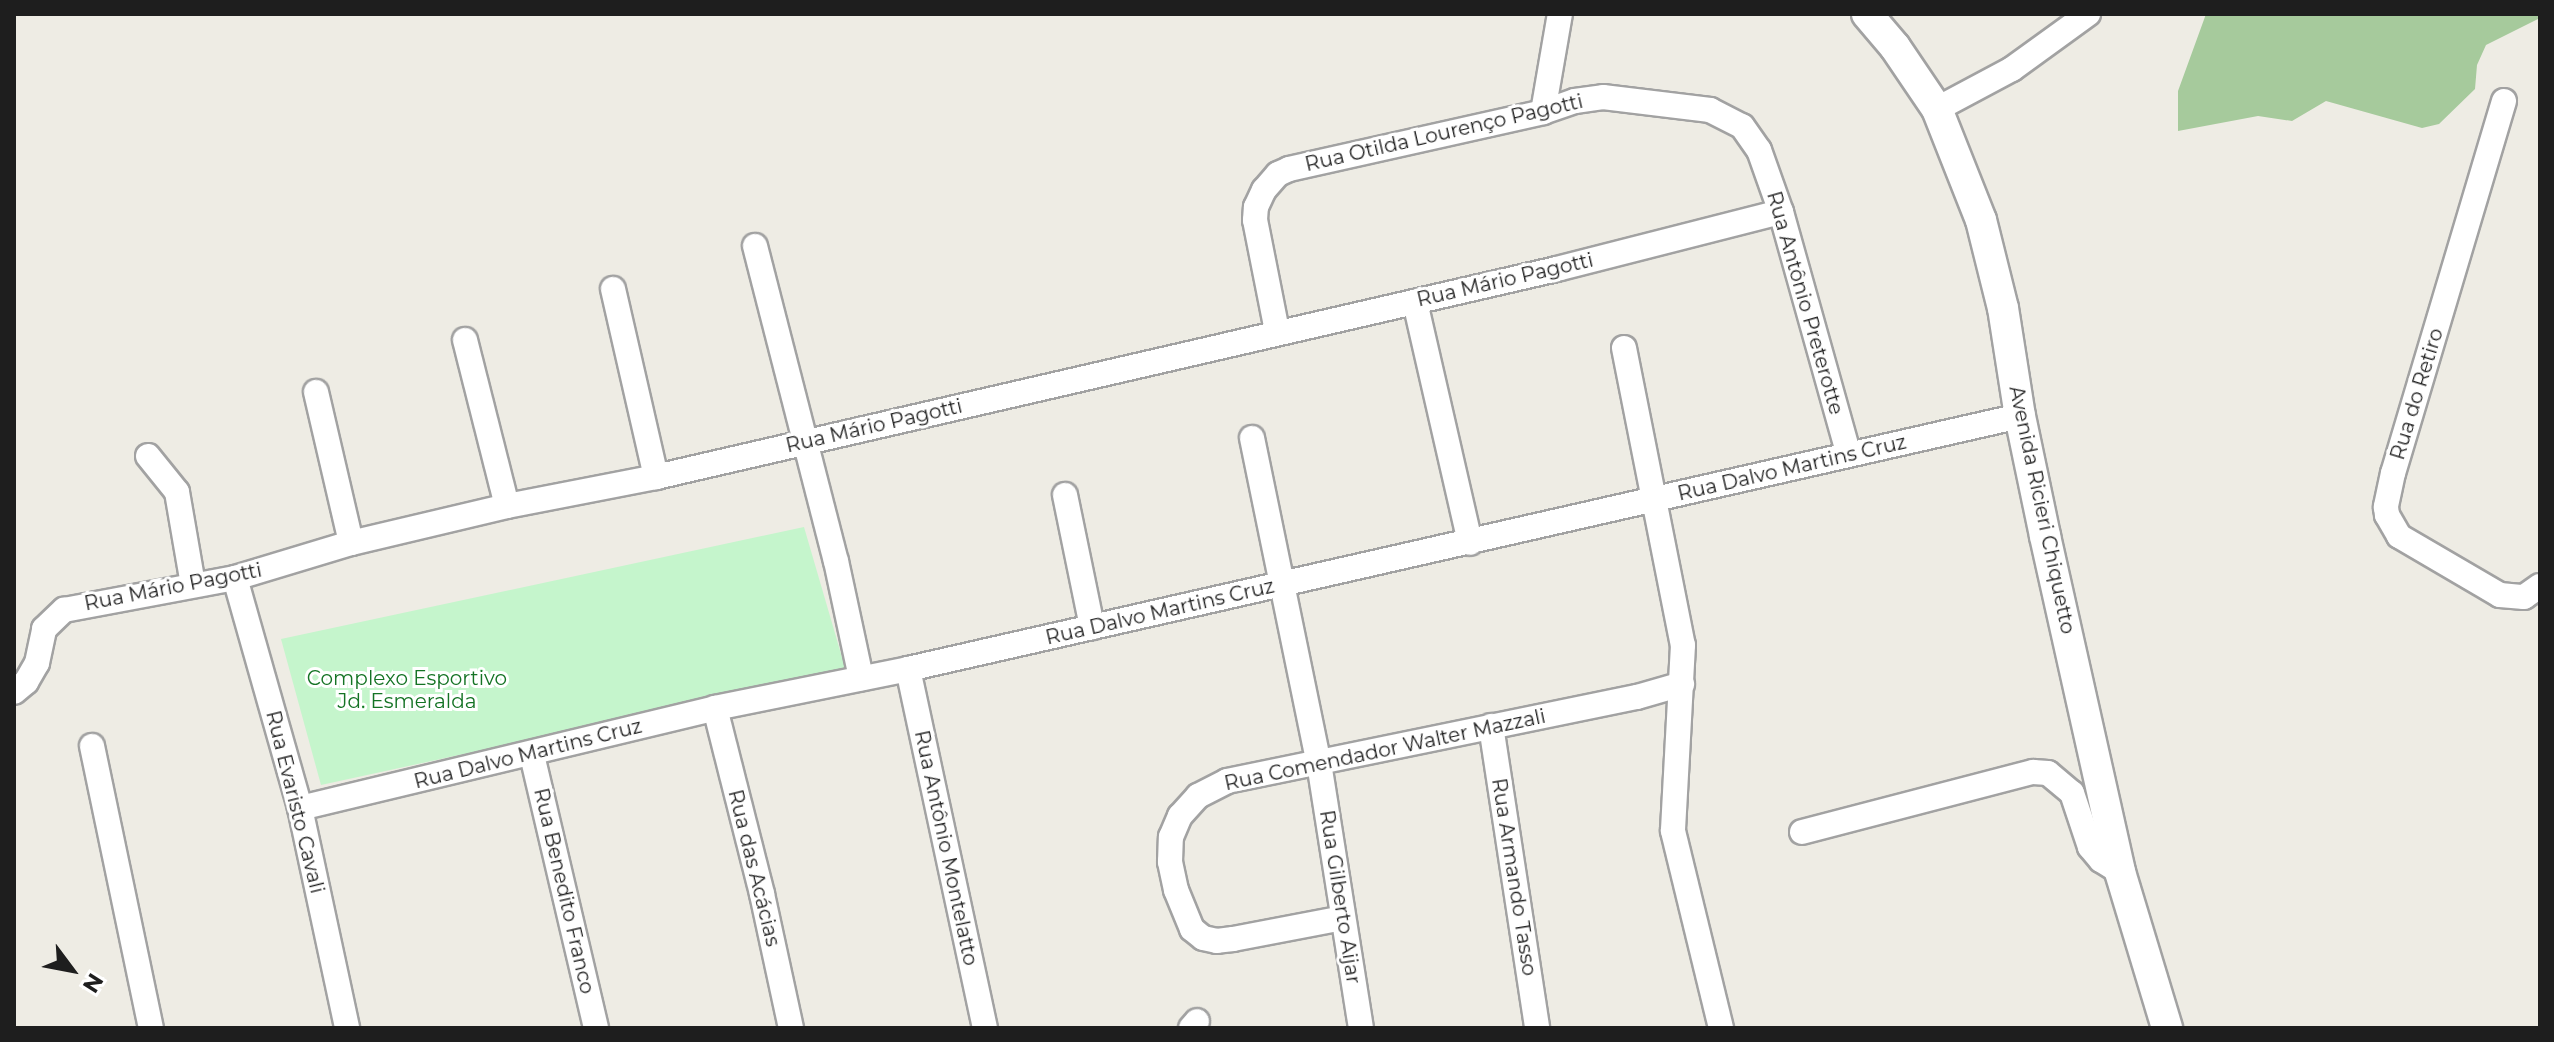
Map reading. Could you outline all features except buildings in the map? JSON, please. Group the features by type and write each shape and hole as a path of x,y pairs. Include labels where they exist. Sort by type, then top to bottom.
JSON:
{"street":[{"path":"1543,112 1560,14"},
{"name":"Avenida Ricieri Chiquetto","path":"1867,14 1895,47 1937,109 1981,220 2003,308 2020,416 2120,872 2167,1028"},
{"path":"1937,109 2012,69 2088,14"},
{"name":"Rua Otilda Lourenço Pagotti","path":"1277,331 1255,220 1256,207 1264,190 1278,174 1543,112 1575,101 1603,97 1710,110 1742,126 1759,150"},
{"name":"Rua do Retiro","path":"2504,101 2393,473 2386,507 2399,536 2500,595 2524,597 2538,587"},
{"name":"Rua Antônio Preterotte","path":"1759,150 1781,212 1849,455"},
{"name":"Rua Mário Pagotti","path":"14,692 26,682 37,663 44,629 64,610 235,578 351,543 507,506 656,477 1277,331 1415,302 1781,212"},
{"path":"755,246 836,561 861,678"},
{"path":"613,289 656,477"},
{"path":"1415,302 1470,543"},
{"path":"465,340 507,506"},
{"path":"1624,348 1683,645 1673,831 1721,1028"},
{"path":"316,392 351,543"},
{"name":"Rua Dalvo Martins Cruz","path":"300,808 532,755 715,708 908,669 2020,416"},
{"name":"Rua Gilberto Aijar","path":"1252,438 1319,763 1361,1028"},
{"path":"148,456 177,492 193,585"},
{"path":"1065,495 1092,627"},
{"name":"Rua Evaristo Cavali","path":"235,578 300,808 347,1028"},
{"name":"Rua Antônio Montelatto","path":"908,669 985,1028"},
{"name":"Rua Comendador Walter Mazzali","path":"1343,918 1233,939 1217,941 1203,938 1192,929 1176,890 1170,862 1171,837 1180,816 1198,796 1227,781 1637,697 1682,684"},
{"name":"Rua das Acácias","path":"715,708 762,894 791,1028"},
{"name":"Rua Armando Tasso","path":"1491,726 1537,1028"},
{"path":"92,746 151,1028"},
{"name":"Rua Benedito Franco","path":"532,755 596,1028"},
{"path":"1802,832 2033,772 2048,773 2072,793 2090,847 2101,860 2120,872"}],"green space":[{"path":"2206,14 2540,14 2540,18 2486,45 2477,65 2475,89 2439,124 2422,128 2326,101 2292,121 2258,116 2178,131 2178,91"},
{"name":"Complexo Esportivo Jd. Esmeralda","path":"804,527 846,671 321,785 281,639"}]}
